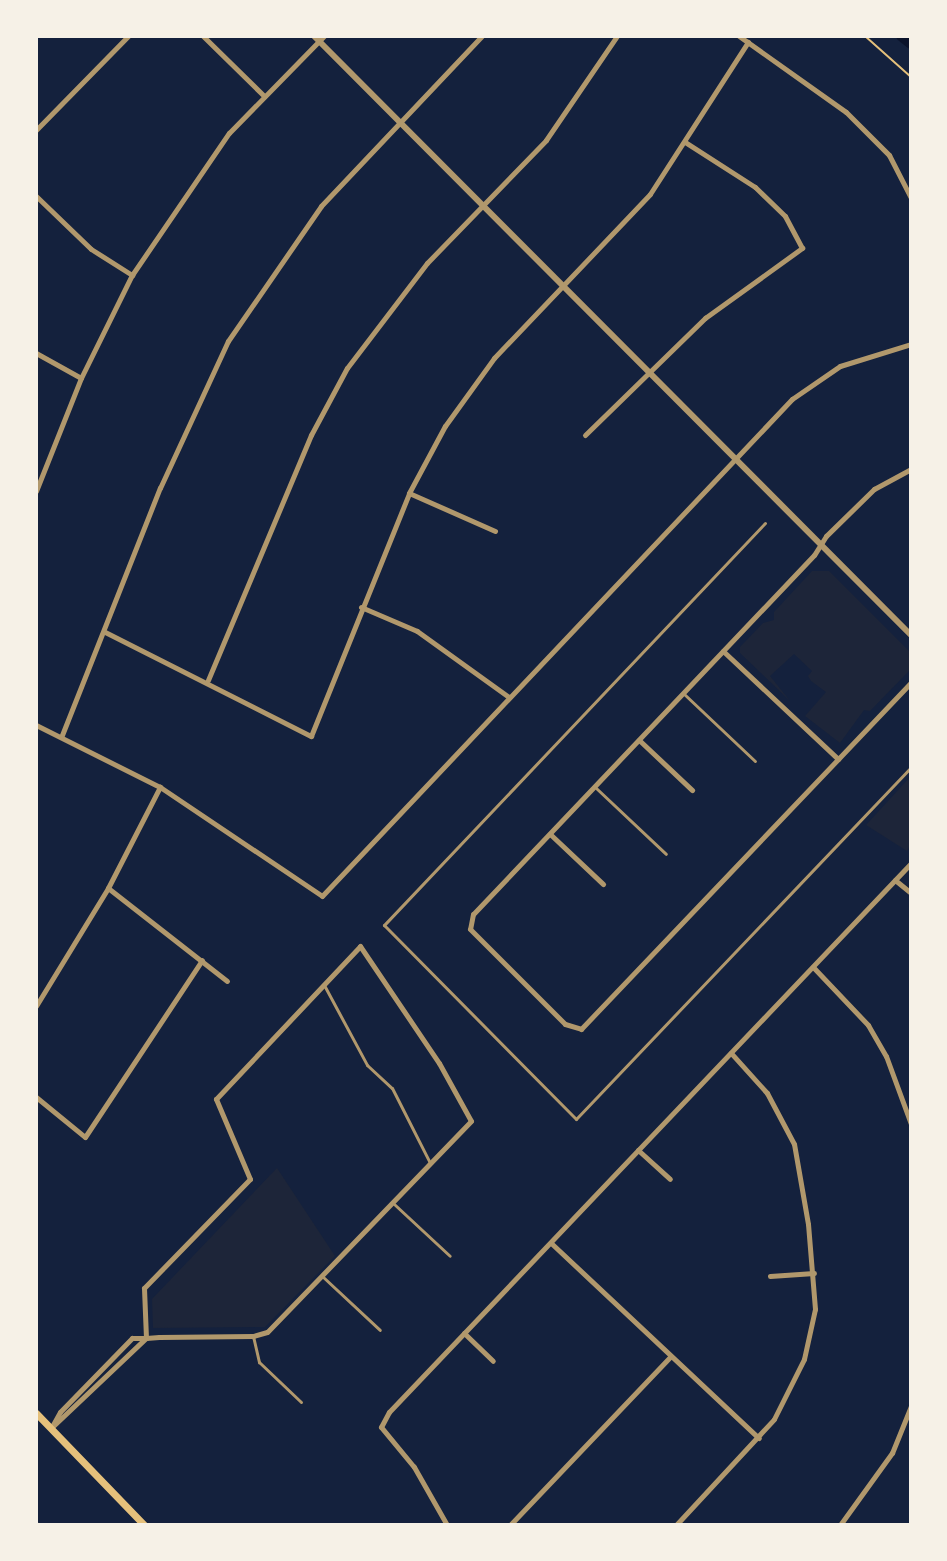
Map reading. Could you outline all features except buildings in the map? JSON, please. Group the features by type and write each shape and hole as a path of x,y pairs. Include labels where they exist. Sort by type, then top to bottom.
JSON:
{"main road":[{"path":"36,1413 144,1525"}],"street":[{"path":"36,130 128,36"},
{"path":"203,36 264,96"},
{"path":"62,735 160,488 228,341 321,206 482,36"},
{"path":"208,680 311,435 347,368 400,294 546,140 617,36"},
{"path":"739,36 846,112 889,155 911,198"},
{"path":"36,491 81,378 132,275 187,190 264,96 319,38 911,635"},
{"path":"105,632 208,680 311,736 409,493 445,426 494,358 650,194 748,42"},
{"path":"585,435 705,318 802,248 785,216 755,187 685,142"},
{"path":"36,196 91,249 132,275"},
{"path":"36,725 62,735 160,787 322,896 732,457 792,399 840,366 911,344"},
{"path":"36,353 81,378"},
{"path":"911,469 874,489 468,923 565,1024 581,1029 911,683"},
{"path":"409,493 495,531"},
{"path":"361,607 438,644 509,697"},
{"path":"723,651 838,759"},
{"path":"639,740 692,790"},
{"path":"36,1006 108,888 160,787"},
{"path":"550,834 603,884"},
{"path":"447,1525 414,1467 381,1427 464,1333 911,863"},
{"path":"895,880 911,893"},
{"path":"108,888 227,981"},
{"path":"51,1428 146,1338 253,1336 267,1332 471,1121 439,1063 360,946 216,1099 250,1179 144,1288 146,1338"},
{"path":"36,1097 85,1137 202,960"},
{"path":"813,967 851,1003 874,1035 911,1124"},
{"path":"676,1525 759,1438 804,1359 815,1309 814,1273 794,1144 767,1093 731,1053"},
{"path":"638,1150 670,1179"},
{"path":"551,1243 759,1438"},
{"path":"770,1276 814,1273"},
{"path":"464,1333 493,1361"},
{"path":"510,1525 671,1356"},
{"path":"840,1525 892,1453 911,1406"}],"lane":[{"path":"765,523 384,925 576,1119 911,767"},
{"path":"683,693 755,761"},
{"path":"595,787 666,854"},
{"path":"324,985 367,1065 392,1088 430,1163"},
{"path":"393,1202 450,1256"},
{"path":"322,1276 380,1330"},
{"path":"253,1336 259,1362 301,1402"}],"path":[{"path":"865,36 911,77"}],"shaded area":[{"path":"812,571 829,571 909,651 910,670 870,711 864,710 840,743 805,716 826,692 811,681 808,676 812,671 794,654 770,676 790,701 740,653 740,647 763,623 774,620 774,612"},
{"path":"911,776 911,844 907,851 866,825"},
{"path":"277,1168 335,1256 265,1327 153,1328 152,1299"}],"waterway":[{"path":"901,36 911,44"}]}
